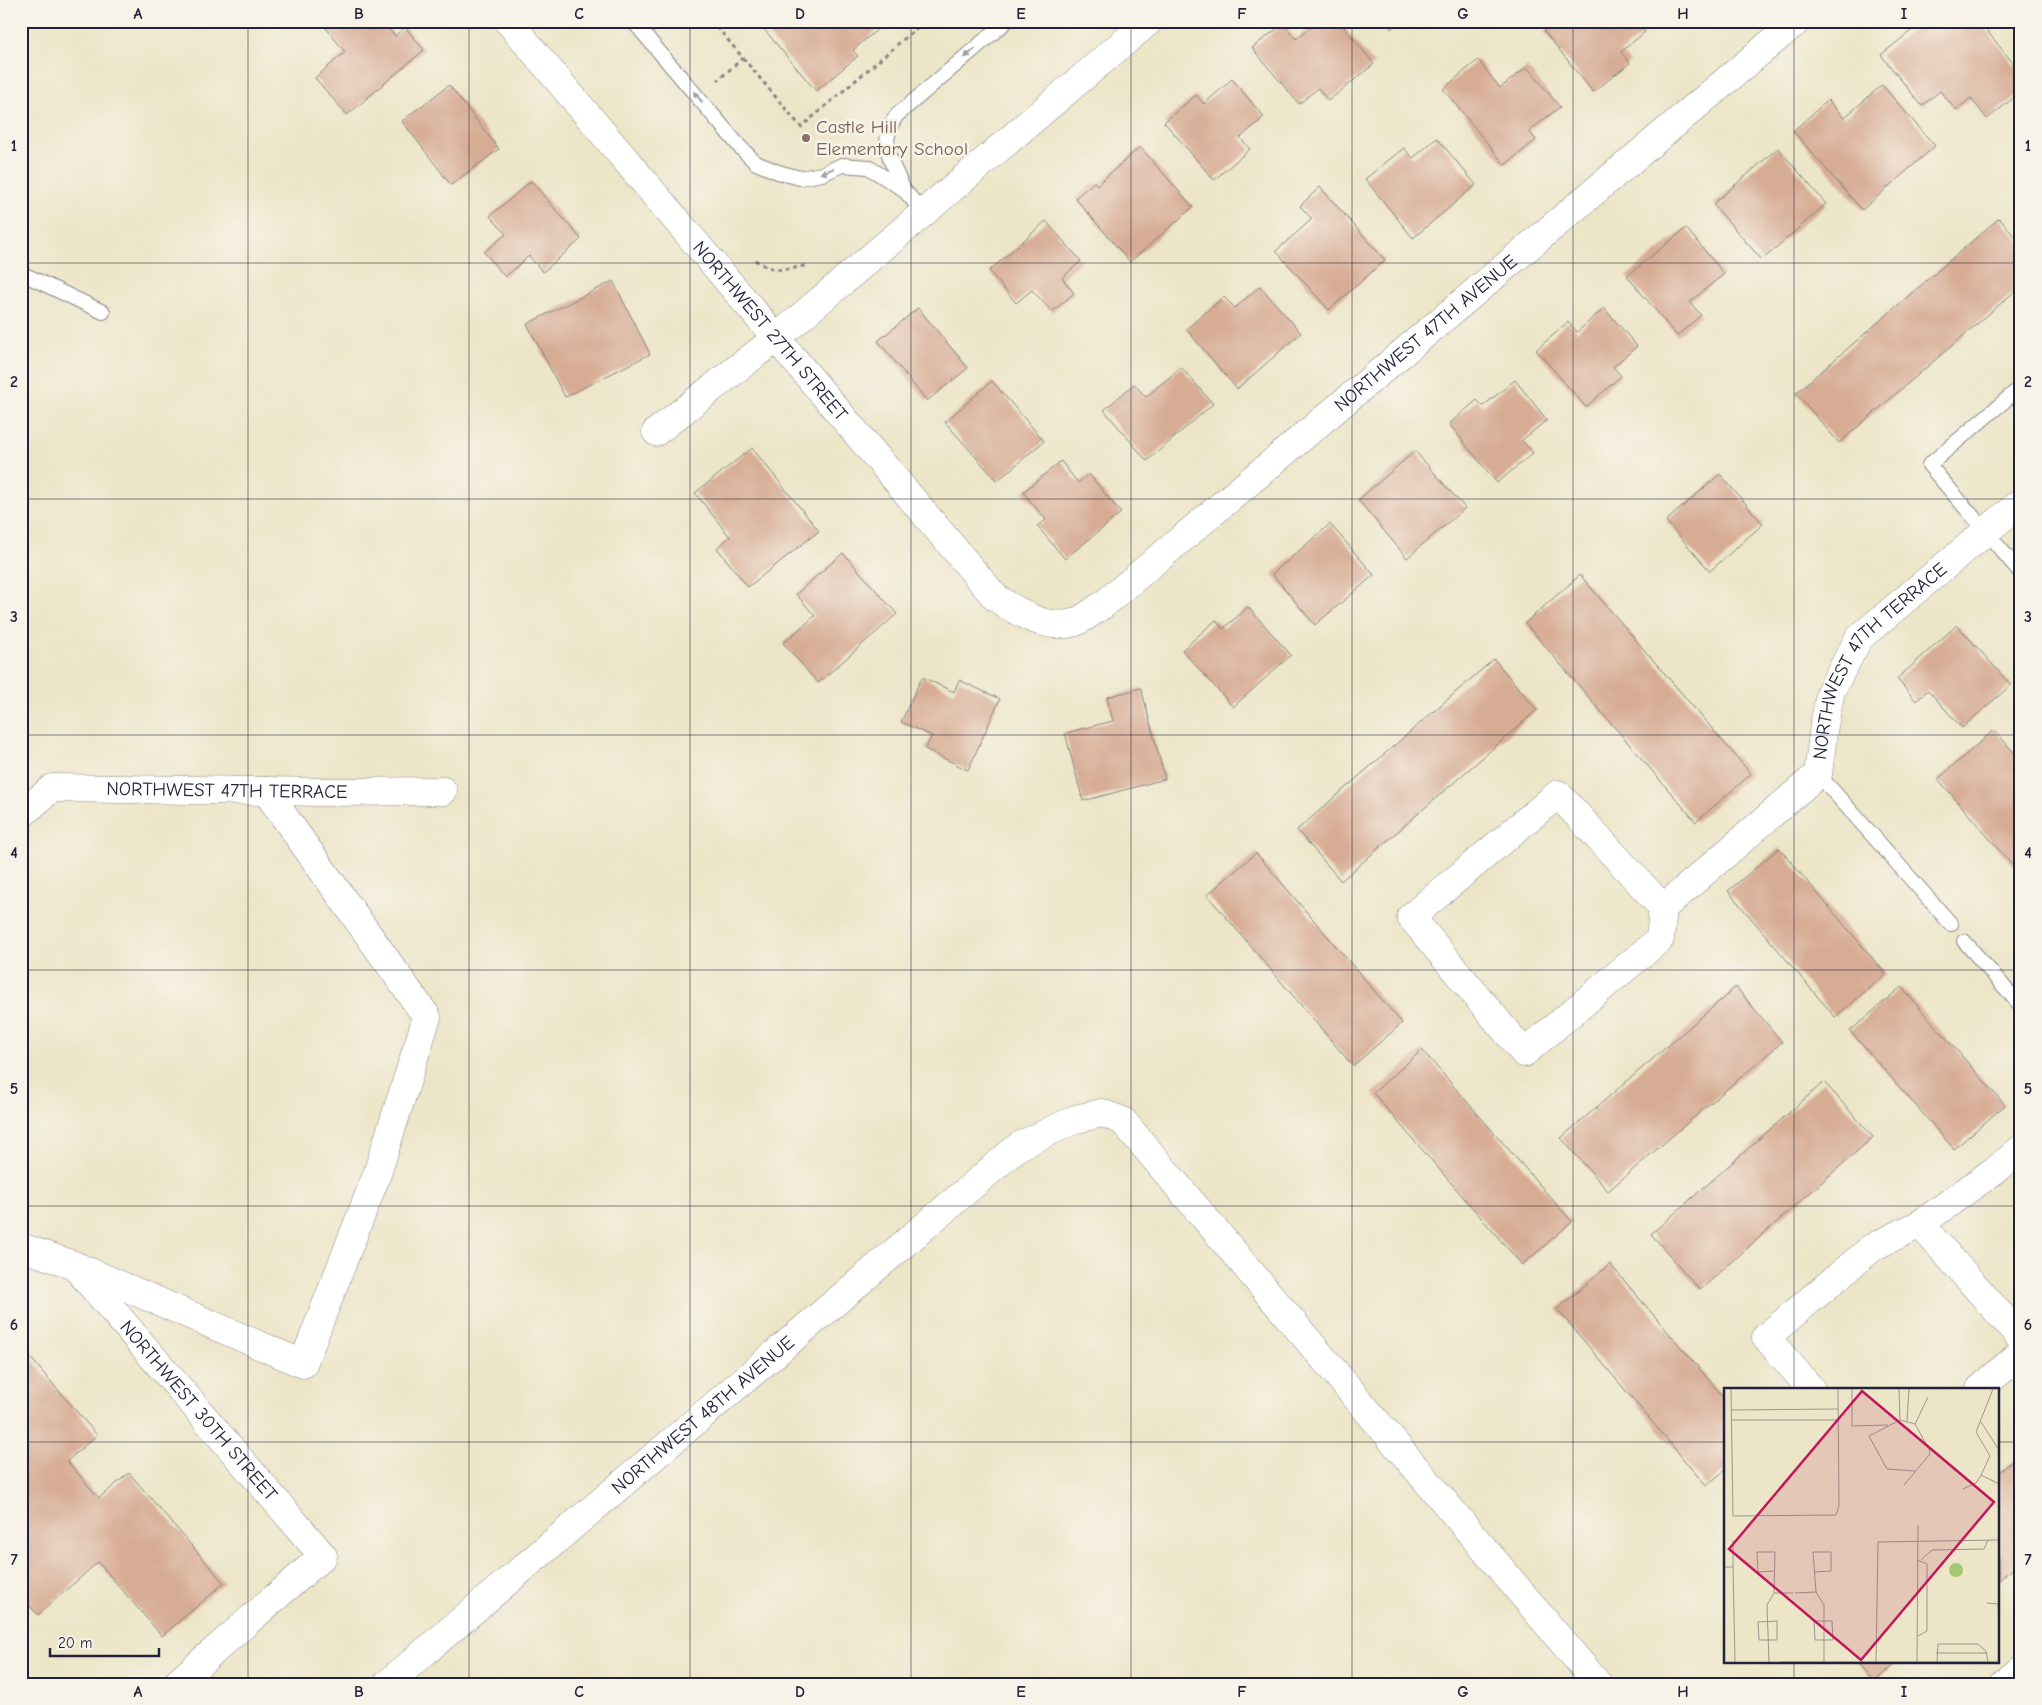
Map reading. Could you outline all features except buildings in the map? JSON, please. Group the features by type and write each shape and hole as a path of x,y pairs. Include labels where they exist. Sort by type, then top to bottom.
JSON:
{"street":[{"name":"NORTHWEST 27TH STREET","path":"508,21 994,597 1020,613 1047,624"},
{"path":"656,432 775,339 1149,21"},
{"name":"NORTHWEST 47TH AVENUE","path":"1047,624 1074,622 1103,605 1797,21"},
{"name":"NORTHWEST 47TH TERRACE","path":"1663,908 1818,774 1824,725 1831,690 1859,638 2021,502"},
{"name":"NORTHWEST 47TH TERRACE","path":"21,815 52,788 325,792 444,791"},
{"path":"21,1247 74,1265 302,1364 377,1174 427,1017 266,791"},
{"path":"1558,794 1663,908 1660,939 1524,1052 1411,917 1558,794"},
{"name":"NORTHWEST 48TH AVENUE","path":"387,1684 1019,1146 1076,1119 1102,1114 1123,1121 1598,1684"},
{"path":"1810,1388 1766,1337 1873,1247 1920,1224 2002,1165 2021,1149"},
{"path":"1920,1224 2021,1338"},
{"name":"NORTHWEST 30TH STREET","path":"74,1265 323,1556 176,1684"},
{"path":"1981,1388 2021,1352"},
{"path":"2004,1684 2021,1670"}],"lane":[{"path":"633,21 756,163 800,178 822,174 842,165 868,167 903,189"},
{"path":"924,213 903,189 890,161 885,142 888,128 896,116 1007,21"},
{"path":"21,273 103,312"},
{"path":"2021,387 1929,466 2021,573"},
{"path":"1818,774 1951,924"},
{"path":"1964,941 2021,1006"}],"path":[{"path":"712,21 801,127 925,21"},
{"path":"698,98 743,58"}],"place":[{"name":"Castle Hill Elementary School","path":"806,138"}]}
